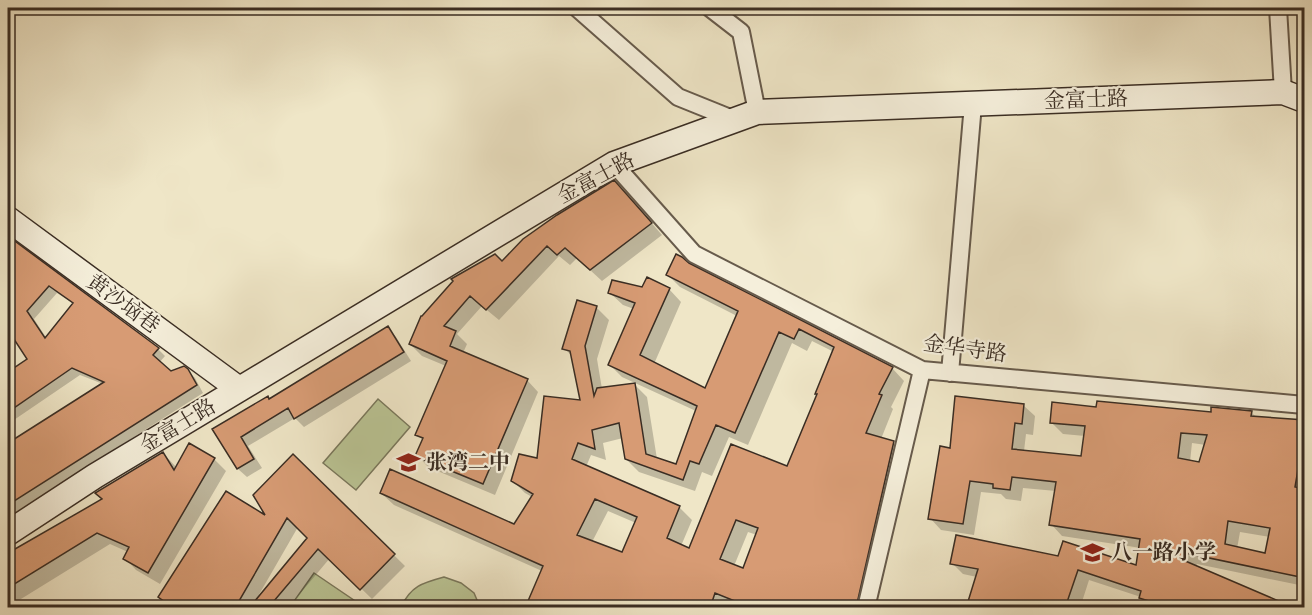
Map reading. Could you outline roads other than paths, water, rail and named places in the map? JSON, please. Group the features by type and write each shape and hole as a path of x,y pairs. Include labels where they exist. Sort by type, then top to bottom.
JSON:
{"street":[{"path":"577,8 678,97 746,116 741,32 710,8"},
{"path":"1278,8 1294,96"},
{"name":"金富士路","path":"8,533 95,476 614,164 746,116 973,104 1294,96"},
{"path":"950,373 973,104"},
{"name":"金华寺路","path":"614,164 694,254 922,370 1305,405"},
{"name":"黄沙垴巷","path":"8,219 239,390"},
{"path":"866,608 922,370"}],"place":[{"name":"张湾二中","path":"408,462"},
{"name":"八一路小学","path":"1093,552"}]}
